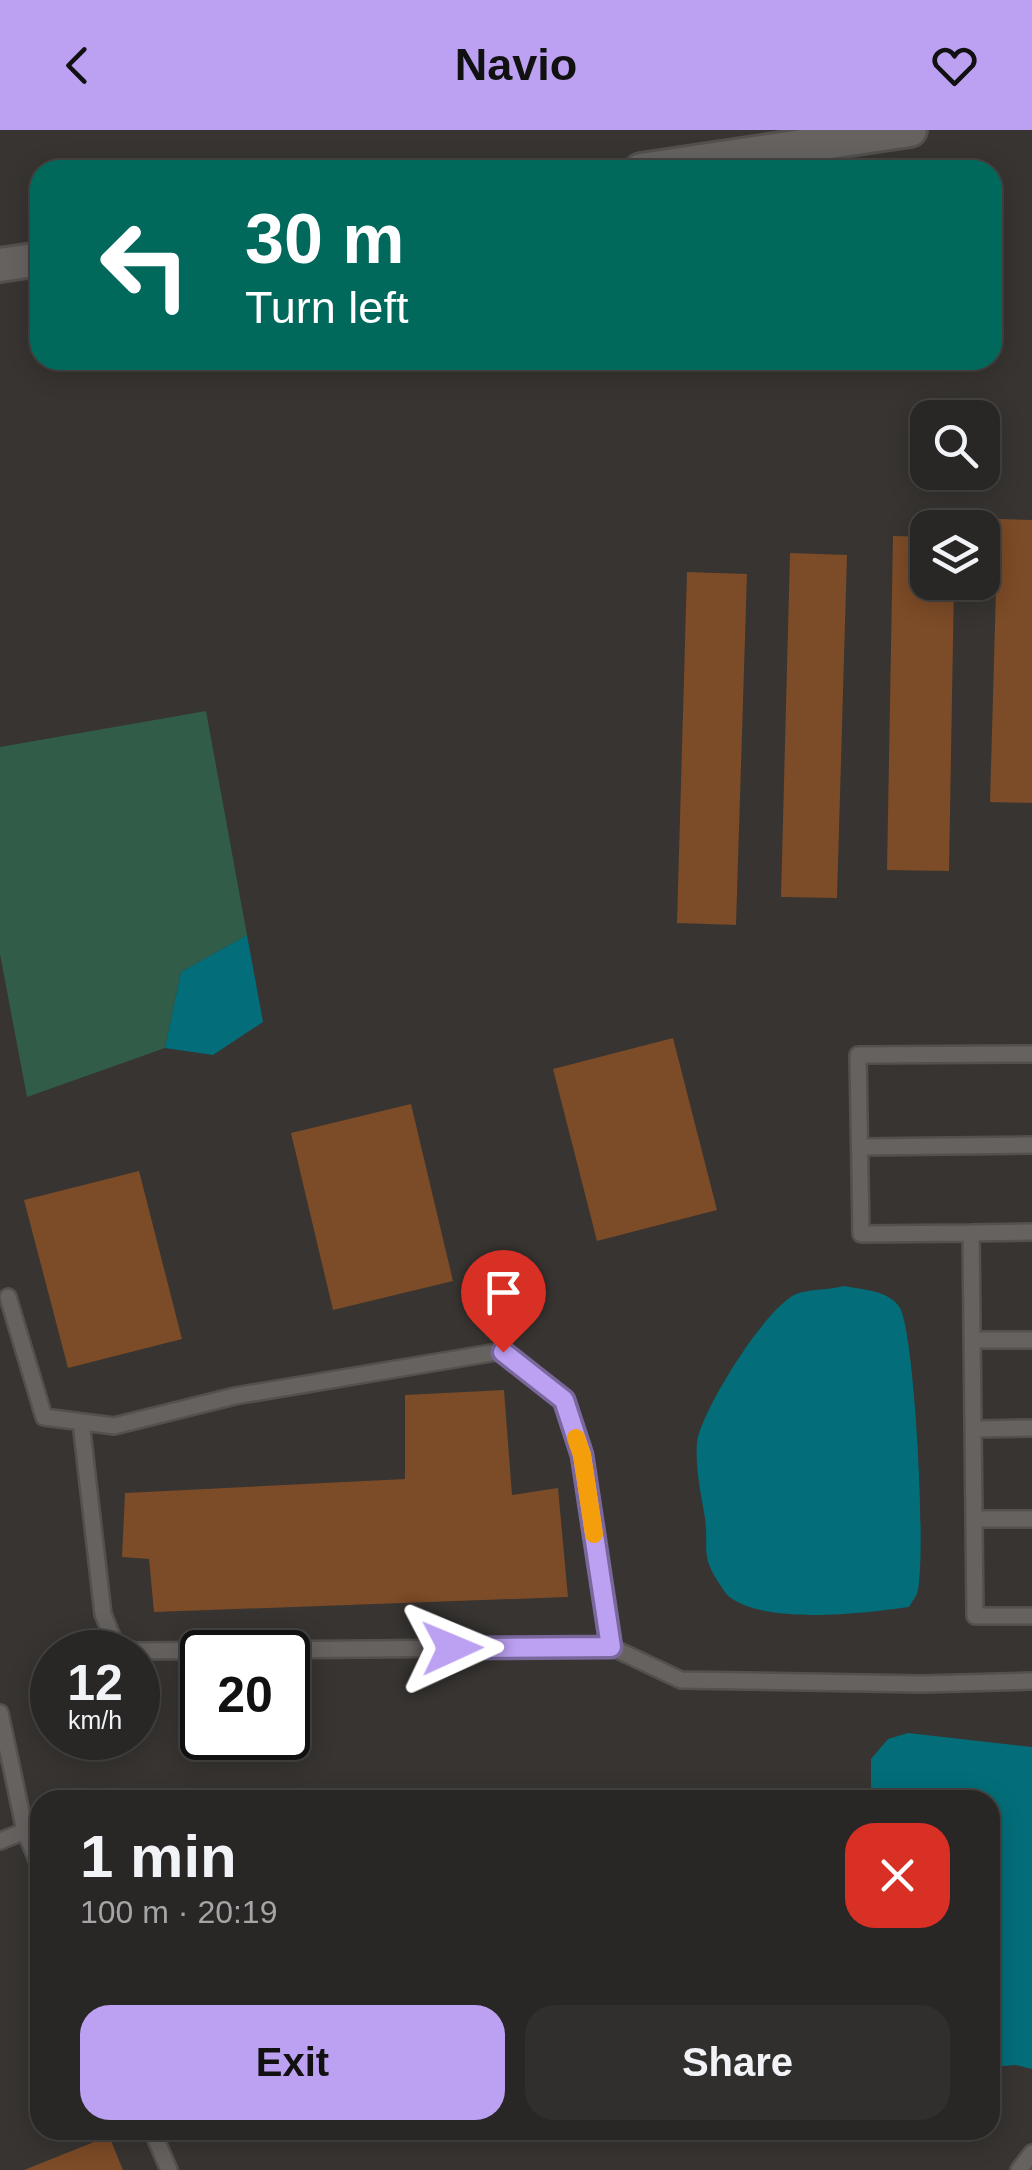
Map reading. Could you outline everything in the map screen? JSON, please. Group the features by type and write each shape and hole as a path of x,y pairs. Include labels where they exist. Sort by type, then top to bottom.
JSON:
{"street":[{"path":"708,160 910,130"},
{"path":"0,265 30,261"}],"lane":[{"path":"1032,1054 858,1056 860,1234 1032,1232"},
{"path":"860,1147 1032,1145"},
{"path":"971,1233 975,1616 1032,1616"},
{"path":"8,1297 44,1417 114,1426 235,1396 503,1352 564,1400 582,1455 611,1647"},
{"path":"972,1340 1032,1340"},
{"path":"81,1422 103,1614 115,1644 134,1651 611,1647 681,1680 923,1684 1032,1681"},
{"path":"973,1429 1032,1428"},
{"path":"974,1519 1032,1519"},
{"path":"0,1713 30,1844"},
{"path":"0,1841 24,1831"},
{"path":"156,2140 169,2170"},
{"path":"1019,2170 1032,2153"}],"green space":[{"path":"206,711 247,935 181,972 165,1048 27,1097 0,954 0,747"}],"water":[{"path":"247,935 263,1022 213,1055 165,1048 181,972"},
{"path":"844,1286 875,1292 895,1302 905,1327 915,1402 920,1497 917,1594 909,1607 816,1615 766,1611 728,1596 709,1565 697,1442 723,1383 771,1315 799,1293"},
{"path":"908,1733 1032,1747 1032,2069 1000,2066 1000,1790 871,1790 871,1759 888,1739"}],"building":[{"path":"1000,519 1032,520 1032,803 990,802"},
{"path":"893,536 910,536 910,600 954,600 949,871 887,870"},
{"path":"790,553 847,555 837,898 781,897"},
{"path":"687,572 747,574 736,925 677,923"},
{"path":"673,1038 717,1210 597,1241 553,1069"},
{"path":"411,1104 453,1281 333,1310 291,1133"},
{"path":"139,1171 182,1339 68,1368 24,1200"},
{"path":"504,1390 512,1495 558,1488 568,1597 154,1612 149,1559 122,1557 125,1493 405,1479 405,1395"},
{"path":"99,2140 111,2140 123,2170 24,2170"}],"slow traffic":[{"path":"576,1438 594,1534"}],"route":[{"path":"452,1648 611,1647 582,1455 564,1400 503,1352"}]}
